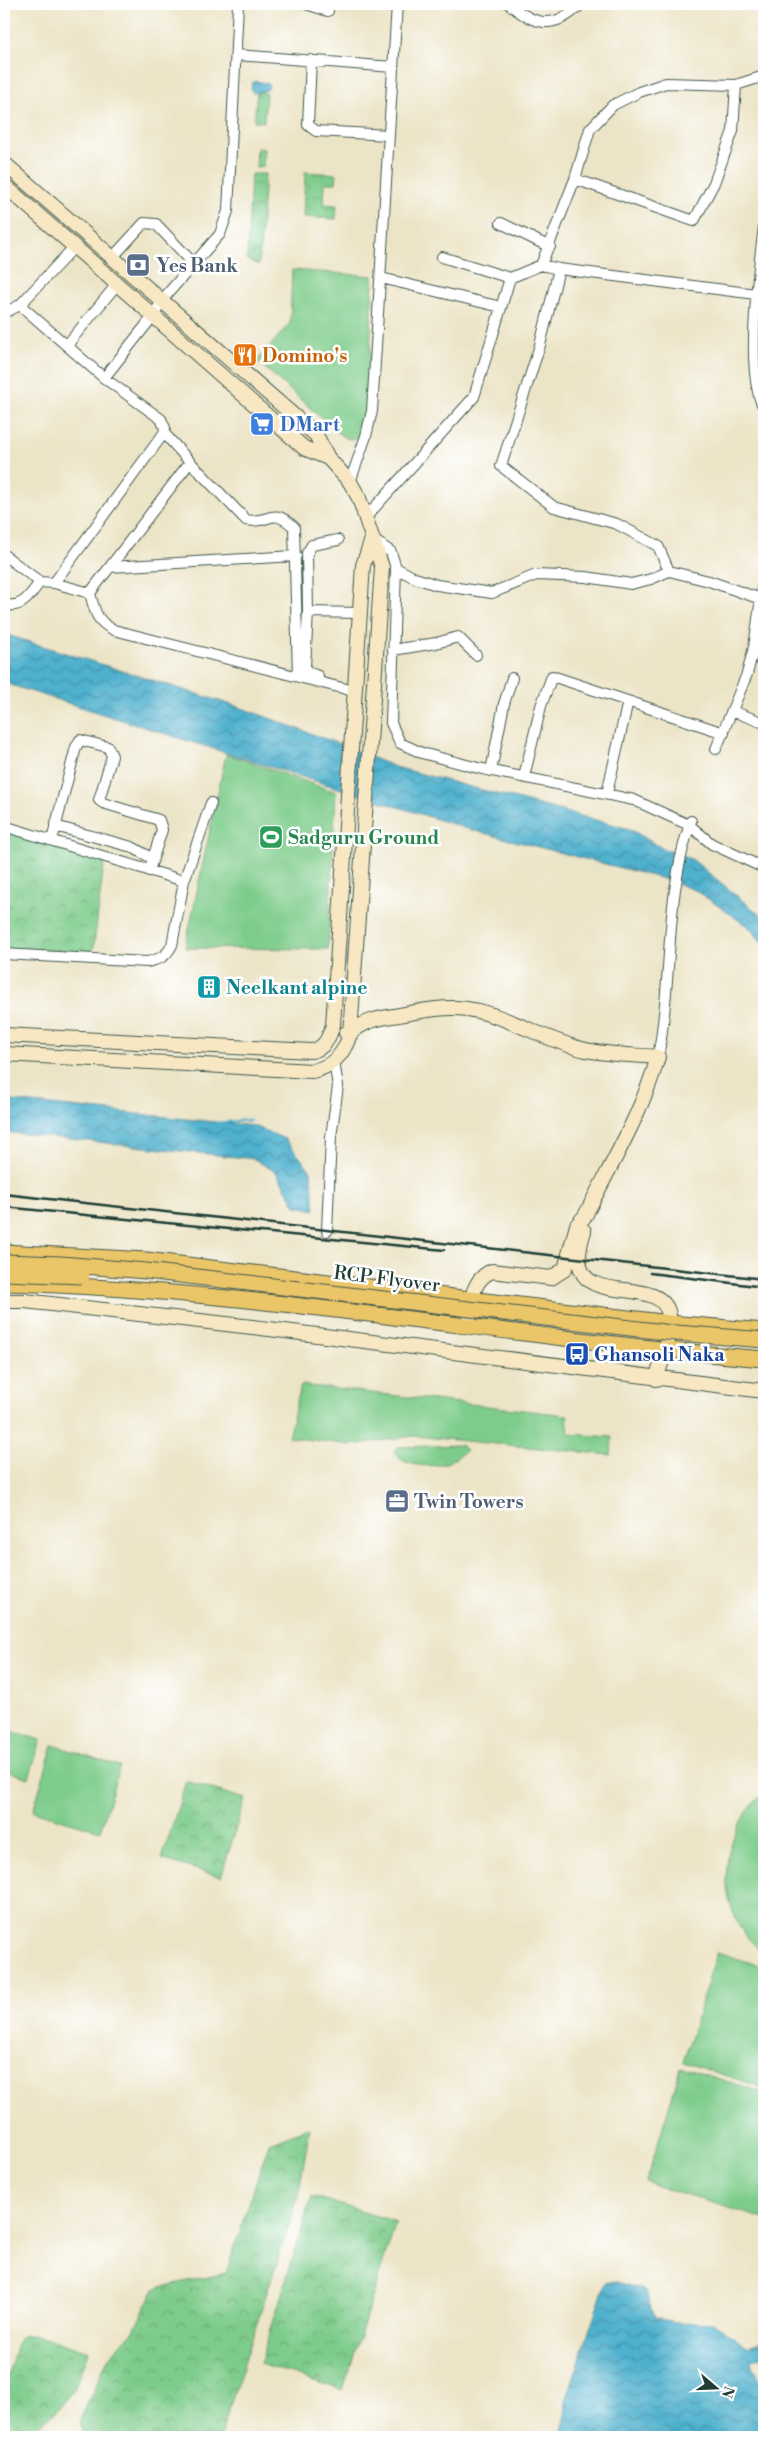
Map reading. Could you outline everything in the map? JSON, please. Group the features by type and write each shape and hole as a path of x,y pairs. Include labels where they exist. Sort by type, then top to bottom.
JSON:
{"main road":[{"path":"4,1252 146,1260 670,1323 764,1331"},
{"name":"RCP Flyover","path":"4,1262 60,1264 146,1271 664,1332 764,1340"},
{"name":"RCP Flyover","path":"4,1273 145,1280 662,1341 764,1350"},
{"path":"4,1283 144,1290 468,1326 665,1351 764,1359"}],"street":[{"path":"104,378 154,315 162,300 220,234 228,211 238,4"},
{"path":"306,4 328,11"},
{"path":"350,482 366,436 372,411 397,4"},
{"path":"510,4 525,17 539,22 552,22 569,14 581,4"},
{"path":"237,55 393,67"},
{"path":"311,60 308,125 316,131 389,135"},
{"path":"442,257 510,278 541,264 550,247 575,179 590,129 612,105 666,83 736,85 764,76"},
{"path":"575,179 694,221 714,183 733,131 736,85"},
{"path":"4,163 113,256 316,436 328,458 350,482 367,516 372,539 382,566 350,1034 341,1054 325,1069 312,1071 4,1054"},
{"path":"4,185 304,448 328,458"},
{"path":"113,256 144,223 148,222 156,224 194,264"},
{"path":"500,223 550,247"},
{"path":"764,226 756,294 760,321 755,384 764,408"},
{"path":"4,313 20,305 74,246"},
{"path":"541,264 558,269 756,294"},
{"path":"558,269 540,345 501,466 554,507 617,524 658,546 669,571"},
{"path":"381,278 502,307"},
{"path":"367,516 474,397 510,278"},
{"path":"67,345 118,283"},
{"path":"20,305 104,378 162,420 165,428 164,433 54,583"},
{"path":"164,433 246,520 264,521 272,515 280,515 294,527 298,676"},
{"path":"90,593 190,462"},
{"path":"372,539 391,552 396,568 391,723 400,743 422,753 490,771 607,793 643,804 690,823 712,844 764,868"},
{"path":"4,1035 311,1051 321,1047 331,1031 363,565 372,539"},
{"path":"328,679 313,675 305,667 308,612 307,553 312,545 338,540"},
{"path":"4,555 40,582 54,583 90,593"},
{"path":"110,567 296,556"},
{"path":"396,568 415,578 437,585 492,593 536,575 586,577 631,584 651,580 669,571 710,581 761,599"},
{"path":"716,749 747,674 754,647 764,577"},
{"path":"4,604 17,606 24,602 40,582"},
{"path":"90,593 94,610 101,624 114,630 354,690"},
{"path":"308,612 360,613"},
{"path":"393,650 436,644 458,637 476,654"},
{"path":"524,777 542,706 552,676 724,733"},
{"path":"490,771 504,704 512,678"},
{"path":"607,793 628,702"},
{"path":"732,711 764,723"},
{"path":"353,712 372,714"},
{"path":"52,840 76,747 80,740 108,747 112,756 99,800 103,803 159,820 162,830 149,871"},
{"path":"4,954 147,962 168,954 172,945 184,881 211,803"},
{"path":"468,1326 477,1283 484,1275 492,1272 551,1278 560,1274 565,1269 577,1225 585,1216 640,1109 651,1084 665,1022 670,924 690,823"},
{"path":"4,826 184,881"},
{"path":"55,826 132,847 153,859"},
{"path":"331,1031 350,1034 365,1022 428,1010 459,1009 488,1014 560,1043 586,1050 658,1057"},
{"path":"328,1231 332,1137 338,1086 334,1062"},
{"path":"585,1216 585,1228 580,1245 579,1261 586,1278 594,1285 658,1298 666,1305 670,1323 665,1351 656,1379"},
{"path":"4,1300 278,1330 656,1379 764,1391"}],"green space":[{"path":"257,92 266,93 264,122 254,121"},
{"path":"257,148 264,149 263,167 256,167"},
{"path":"305,172 337,174 336,183 325,183 324,204 337,205 336,219 303,217"},
{"path":"251,174 265,174 259,265 247,260"},
{"path":"292,270 373,276 368,410 356,439 342,436 257,361 290,323"},
{"name":"Sadguru Ground","path":"226,754 336,792 328,949 185,948"},
{"path":"5,826 105,856 93,953 4,949"},
{"path":"301,1385 567,1415 569,1434 612,1437 611,1455 414,1436 352,1445 288,1437"},
{"path":"461,1445 466,1450 456,1458 433,1466 418,1465 404,1461 394,1452 398,1447"},
{"path":"4,1729 41,1740 29,1778 4,1770"},
{"path":"53,1745 120,1766 100,1831 33,1811"},
{"path":"186,1781 245,1799 221,1877 162,1859"},
{"path":"764,1793 764,1954 747,1937 736,1920 727,1882 727,1862 739,1825 750,1808"},
{"path":"717,1952 764,1967 764,2088 683,2062"},
{"path":"681,2067 764,2093 764,2219 646,2182"},
{"path":"310,2127 298,2197 220,2437 83,2437 80,2420 108,2358 134,2330 155,2288 226,2273 269,2143"},
{"path":"312,2196 396,2222 343,2390 260,2364"},
{"path":"35,2335 89,2351 80,2376 59,2408 38,2425 15,2434 4,2435 4,2387 18,2341 22,2336"}],"water":[{"path":"256,81 267,83 269,86 267,90 253,93 251,89 252,83"},
{"path":"4,634 239,707 395,767 630,829 662,848 693,860 764,918 764,945 750,928 697,891 668,880 471,830 4,683"},
{"path":"4,1100 254,1126 285,1139 311,1171 315,1210 296,1206 276,1172 254,1159 4,1132"},
{"path":"614,2281 646,2291 655,2318 676,2322 714,2323 747,2346 764,2341 764,2357 756,2358 752,2362 764,2391 764,2437 560,2437 565,2420 566,2401 605,2283"}],"waterway":[{"path":"216,1123 250,1120"}],"railway":[{"path":"4,1194 764,1279"},
{"path":"4,1207 444,1250"},
{"path":"650,1273 764,1287"}],"place":[{"name":"Yes Bank","path":"138,265"},
{"name":"Domino's","path":"245,355"},
{"name":"DMart","path":"262,424"},
{"name":"Sadguru Ground","path":"271,837"},
{"name":"Neelkant alpine","path":"209,987"},
{"name":"Ghansoli Naka","path":"577,1354"},
{"name":"Twin Towers","path":"397,1501"}]}
